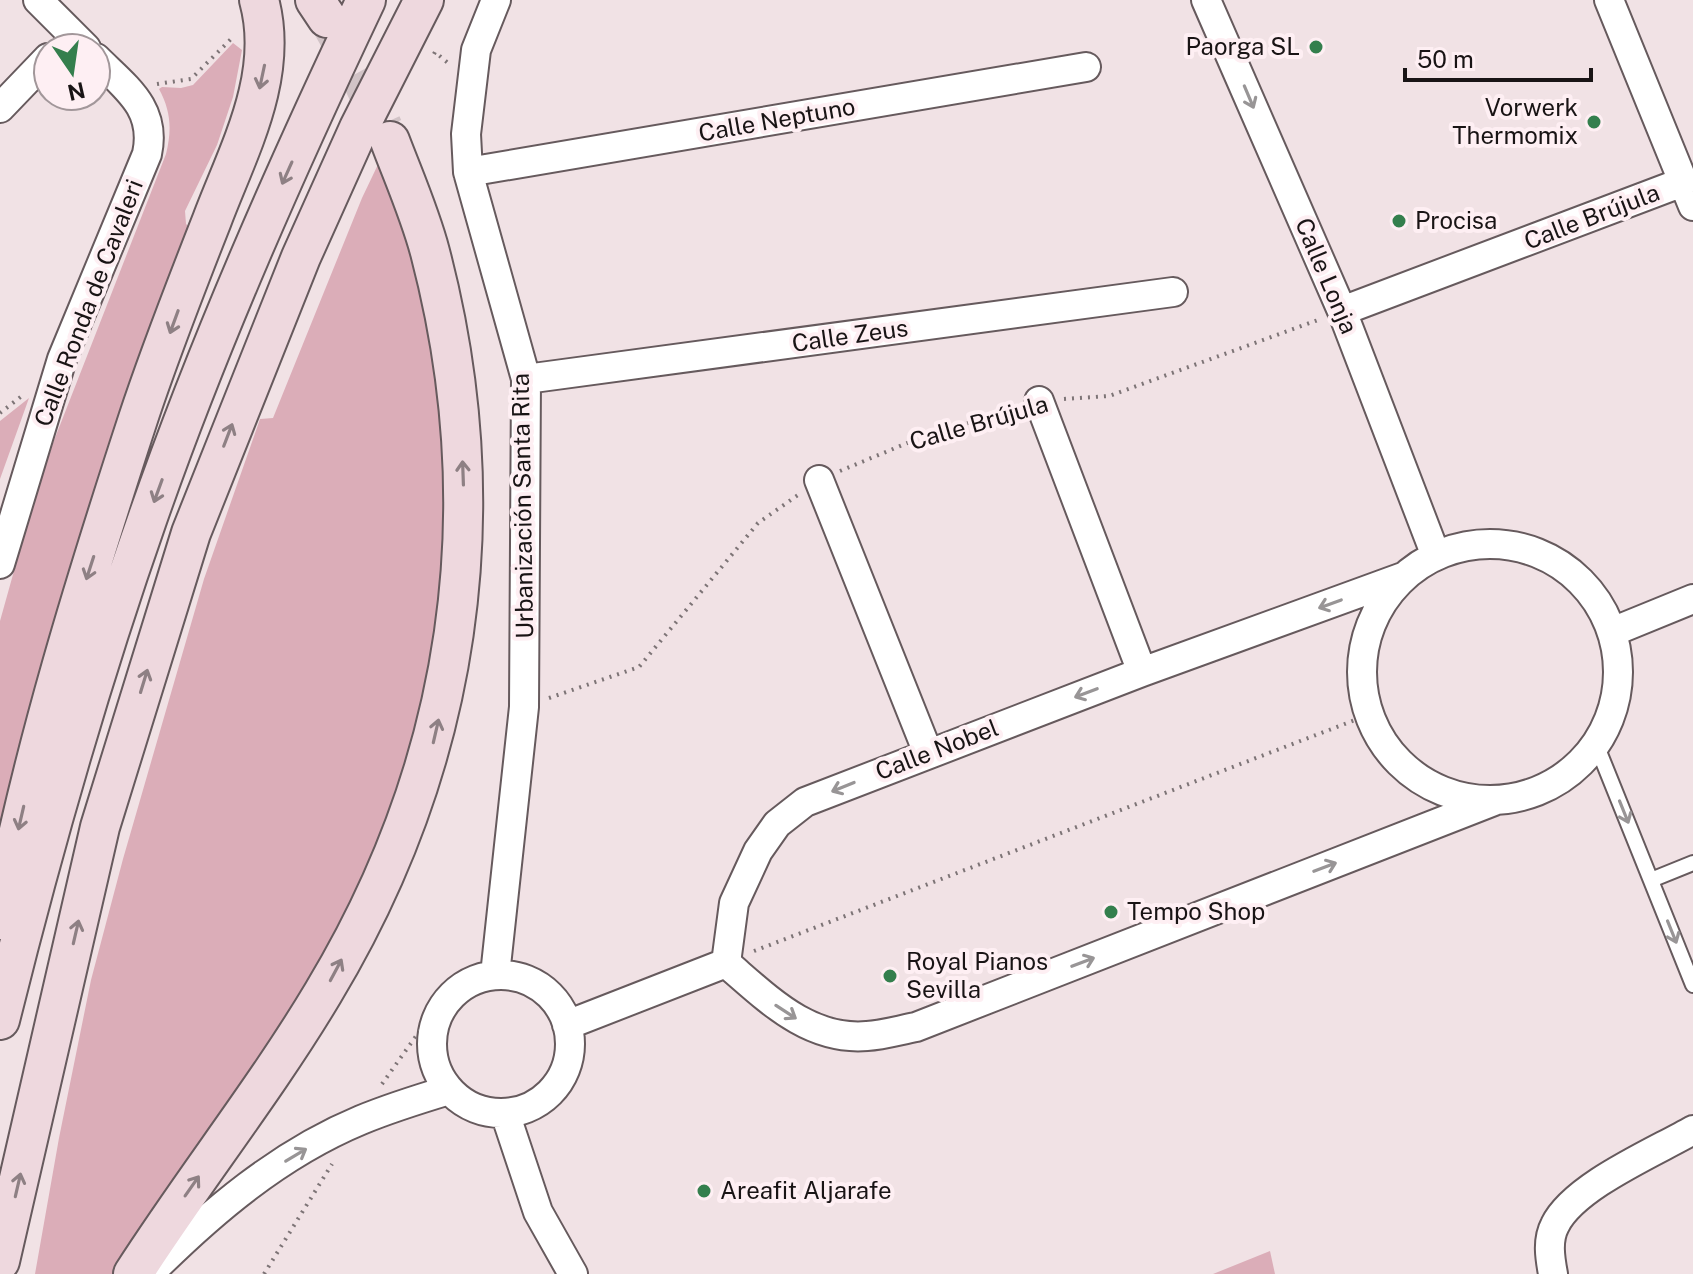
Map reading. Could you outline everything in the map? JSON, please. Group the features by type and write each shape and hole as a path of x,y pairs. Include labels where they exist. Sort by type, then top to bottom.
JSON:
{"main road":[{"path":"0,1020 56,811 148,517 261,230 366,0"},
{"path":"0,1261 100,827 191,533 301,257 359,128 424,0"},
{"path":"0,920 42,729 82,591 139,415 250,125 264,68 264,37 250,15"},
{"path":"133,1274 324,993 367,911 410,814 430,753 450,670 463,536 463,471 458,404 446,325 430,251 390,141"}],"street":[{"path":"38,0 63,32"},
{"name":"Urbanización Santa Rita","path":"495,975 524,707 526,379 468,172 466,134 476,50 496,0"},
{"name":"Calle Lonja","path":"1206,0 1342,311 1436,556"},
{"path":"1609,0 1687,179"},
{"name":"Calle Neptuno","path":"468,172 1086,67"},
{"name":"Calle Ronda de Cavaleri","path":"0,564 62,359 147,154 150,139 148,123 136,98 112,74"},
{"path":"0,108 32,75"},
{"name":"Calle Brújula","path":"1342,311 1687,179"},
{"name":"Calle Zeus","path":"526,379 1173,292"},
{"path":"1039,401 1142,672"},
{"path":"819,480 928,753"},
{"path":"567,1025 726,963 783,1012 826,1033 866,1036 916,1027 1494,801 1534,793 1569,773 1596,744 1610,719 1617,690 1618,661 1612,632 1596,600 1572,573 1541,555 1507,545 1470,546 1436,556 1403,577 1380,606 1365,640 1361,678 1368,715 1383,744 1404,768 1431,787 1462,798 1494,801"},
{"name":"Calle Nobel","path":"726,963 734,903 758,851 777,824 805,802 1142,672 1403,577"},
{"path":"1612,632 1693,599"},
{"path":"495,975 519,977 540,987 557,1004 567,1025 570,1045 567,1065 557,1084 543,1099 525,1109 505,1113 475,1108 449,1090 437,1072 432,1051 433,1029 441,1009 455,992 474,980 495,975"},
{"path":"149,1274 207,1219 265,1173 359,1121 449,1090"},
{"path":"505,1113 538,1212 573,1274"},
{"path":"1553,1274 1549,1248 1554,1225 1574,1199 1693,1130"}],"lane":[{"path":"1596,744 1693,985"},
{"path":"1651,880 1693,863"}],"path":[{"path":"136,98 158,83 191,79 250,15"},
{"name":"Calle Brújula","path":"524,707 639,667 758,523 819,480 917,439 1039,401 1109,396 1342,311"},
{"path":"726,963 1368,715"},
{"path":"264,1274 359,1121"}],"shaded area":[{"path":"233,43 242,50 233,97 217,145 185,211 186,224 192,230 0,839 0,621 26,528 53,443 166,154 169,121 159,89 193,85"},
{"path":"383,154 431,340 444,425 445,580 421,722 394,808 346,926 283,1026 177,1175 116,1274 35,1274 91,980 204,579 260,419 273,418 362,198"},
{"path":"29,398 0,479 0,421"},
{"path":"1270,1251 1275,1274 1213,1274"}],"tunnel":[{"path":"330,23 384,128"}],"place":[{"name":"Paorga SL","path":"1316,47"},
{"name":"Vorwerk Thermomix","path":"1594,122"},
{"name":"Procisa","path":"1399,221"},
{"name":"Tempo Shop","path":"1111,912"},
{"name":"Royal Pianos Sevilla","path":"890,976"},
{"name":"Areafit Aljarafe","path":"704,1191"}]}
